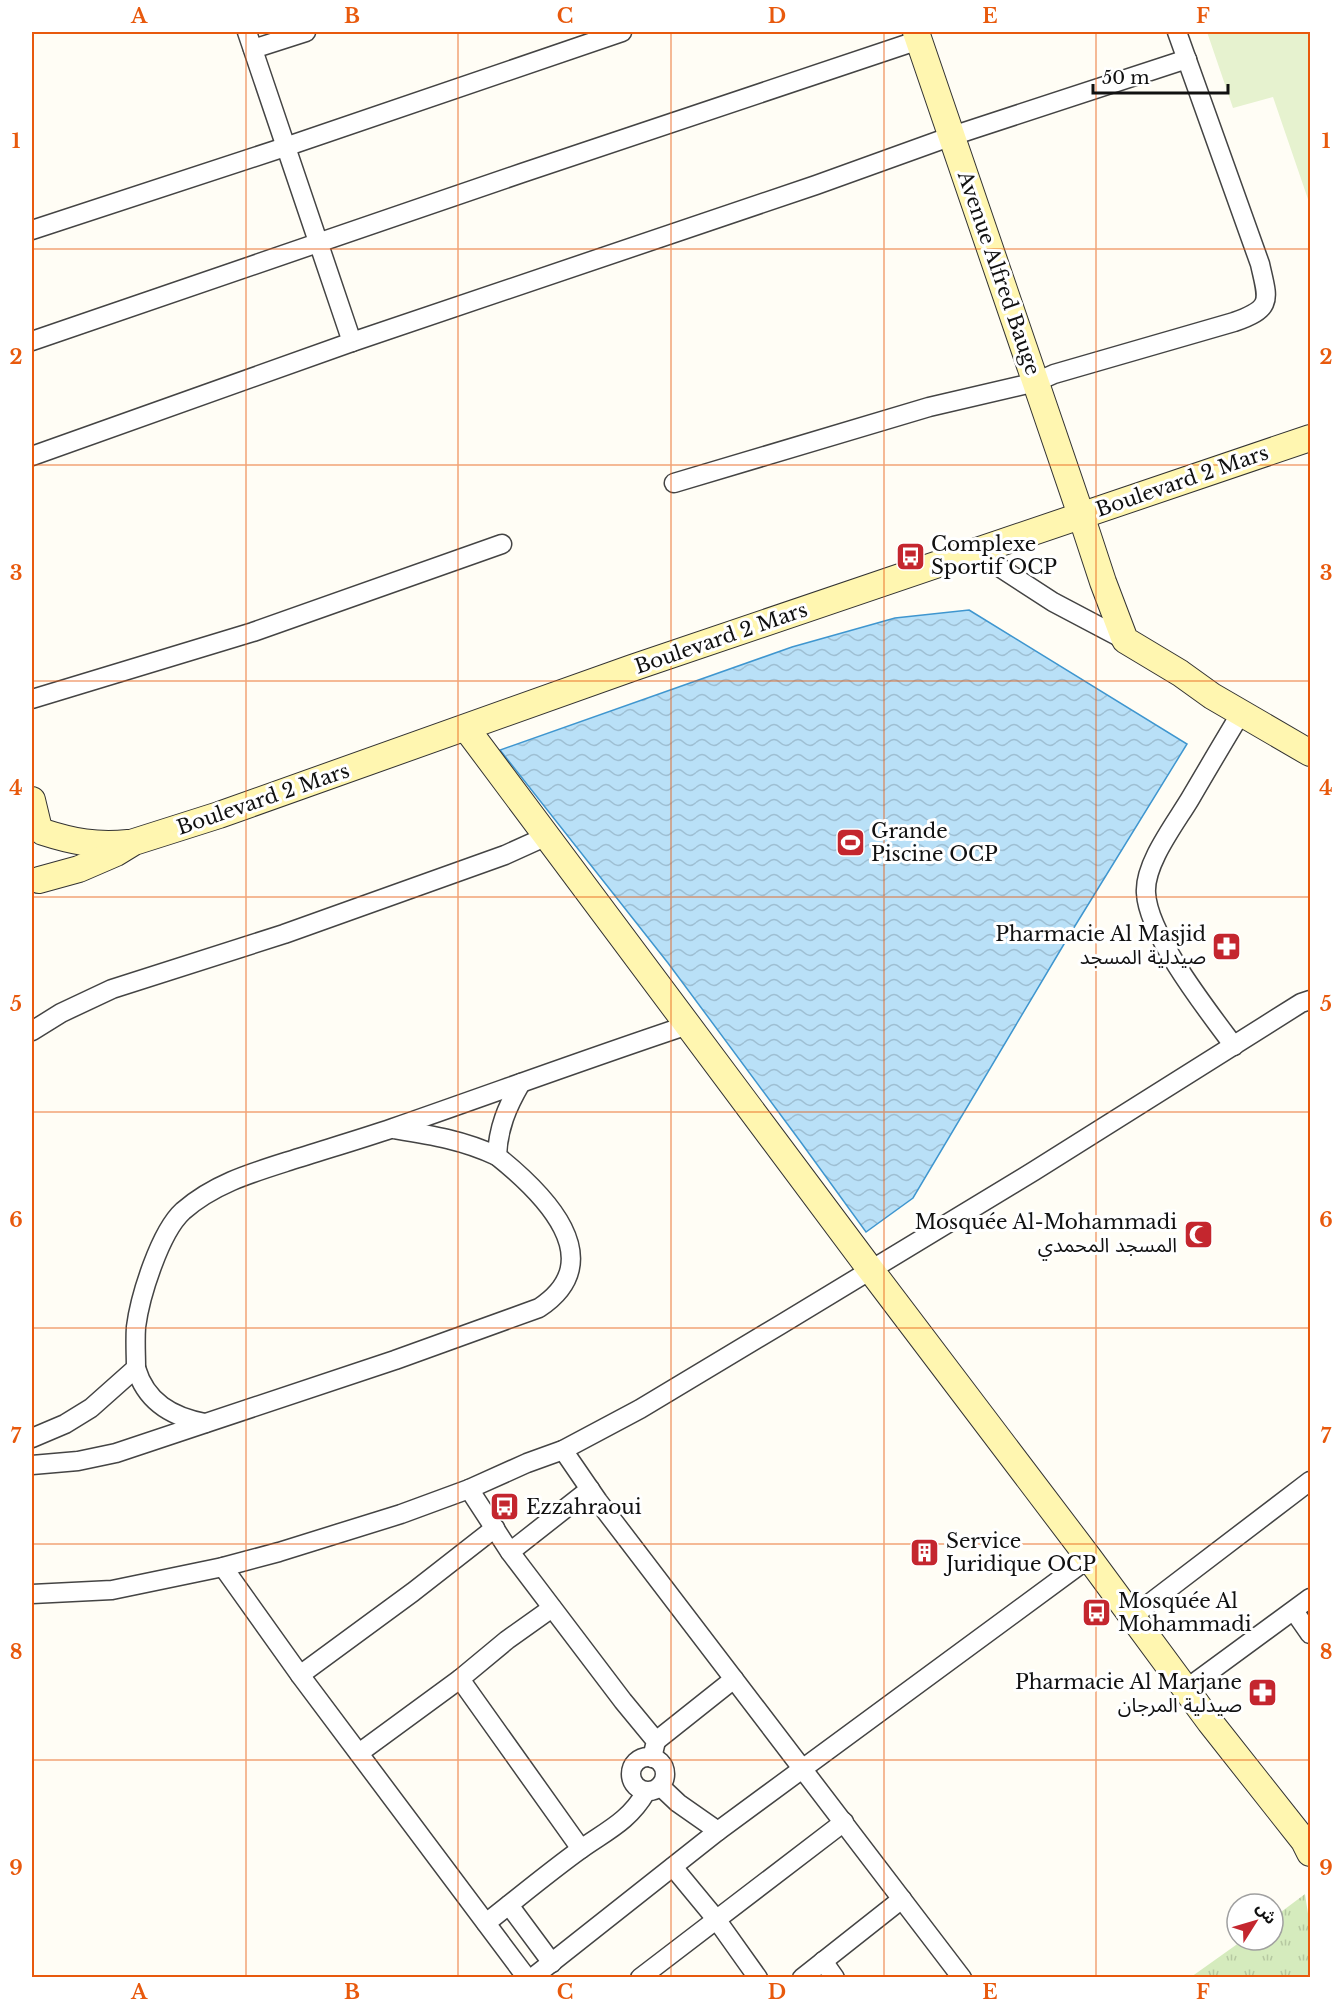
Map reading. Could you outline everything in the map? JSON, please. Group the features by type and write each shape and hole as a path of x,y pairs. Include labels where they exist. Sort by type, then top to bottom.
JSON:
{"street":[{"path":"247,32 352,342"},
{"path":"253,49 306,32"},
{"path":"32,230 285,147 622,32"},
{"path":"674,483 929,407 1036,382 1054,374 1234,322 1254,315 1262,308 1266,301 1266,293 1260,264 1176,32"},
{"path":"32,341 918,36"},
{"name":"Avenue Alfred Bauge","path":"918,36 1082,515 1102,582 1125,640"},
{"path":"32,456 352,342 816,185 952,136 1186,59"},
{"name":"Boulevard 2 Mars","path":"134,842 466,728 632,668 1311,438"},
{"path":"32,699 253,632 502,544"},
{"path":"976,552 1053,602 1125,640 1311,753"},
{"path":"1234,1046 1191,987 1158,934 1148,908 1146,881 1158,853 1242,713"},
{"path":"466,728 870,1269 1311,1853"},
{"path":"32,800 37,826 48,839 50,857 48,865 35,883"},
{"path":"37,826 73,842 104,845 134,842"},
{"path":"32,1031 61,1013 112,989 284,934 505,855 547,836"},
{"path":"35,883 98,862 134,842"},
{"path":"32,1594 112,1590 223,1567 344,1532 470,1489 527,1463 563,1450 640,1410 1034,1171 1301,1003 1311,1000"},
{"path":"206,1424 173,1415 158,1404 143,1387 136,1368 136,1329 139,1311 159,1248 170,1227 182,1212 224,1184 688,1025"},
{"path":"497,1156 507,1106 521,1083"},
{"path":"32,1465 78,1461 116,1453 395,1360 519,1316 553,1299 569,1275 570,1249 567,1235 555,1214 540,1196 518,1173 497,1156 474,1144 392,1128"},
{"path":"32,1438 65,1424 92,1408 136,1368"},
{"path":"563,1450 590,1489 962,1977"},
{"path":"1133,1616 1311,1480"},
{"path":"470,1489 510,1552 622,1701 665,1770 664,1782 653,1789 626,1819 581,1849 486,1923"},
{"path":"510,1552 590,1489"},
{"path":"300,1675 495,1528"},
{"path":"532,1977 718,1831 1089,1558"},
{"path":"223,1567 300,1675 527,1977"},
{"path":"1186,1689 1311,1598"},
{"path":"359,1754 552,1608"},
{"path":"1294,1611 1311,1634"},
{"path":"460,1679 581,1849"},
{"path":"718,1831 678,1803 653,1789 638,1789 632,1782 631,1769 734,1679"},
{"path":"640,1977 844,1822"},
{"path":"674,1867 716,1919 758,1977"},
{"path":"802,1977 902,1899"},
{"path":"509,1905 552,1963"},
{"path":"823,1961 835,1977"}],"green space":[{"path":"1207,32 1310,32 1310,205 1273,97 1233,108"},
{"path":"1305,1894 1310,1927 1310,1977 1191,1977 1226,1952 1285,1952 1285,1909"}],"water":[{"name":"Grande Piscine OCP","path":"969,610 1187,744 1070,934 913,1198 866,1232 668,963 500,750 792,647 895,618"}],"place":[{"name":"Complexe Sportif OCP","path":"910,556"},
{"name":"Grande Piscine OCP","path":"850,842"},
{"name":"Pharmacie Al Masjid صيدلية المسجد","path":"1227,946"},
{"name":"Mosquée Al-Mohammadi المسجد المحمدي","path":"1198,1234"},
{"name":"Ezzahraoui","path":"505,1507"},
{"name":"Service Juridique OCP","path":"925,1553"},
{"name":"Mosquée Al Mohammadi","path":"1097,1613"},
{"name":"Pharmacie Al Marjane صيدلية المرجان","path":"1263,1693"}]}
